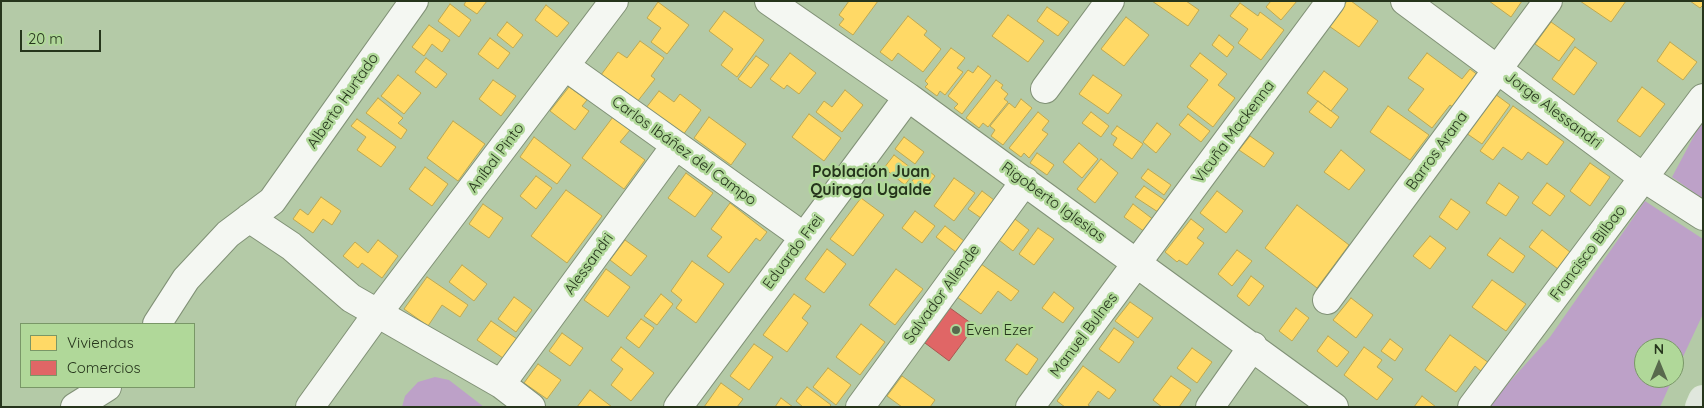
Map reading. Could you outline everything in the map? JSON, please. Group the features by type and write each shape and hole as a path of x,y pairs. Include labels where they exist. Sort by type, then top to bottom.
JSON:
{"main road":[{"path":"1700,407 1703,400"}],"street":[{"name":"Alberto Hurtado","path":"158,323 186,279 228,234 272,201 414,1"},
{"name":"Aníbal Pinto","path":"310,407 377,314 614,1"},
{"name":"Rigoberto Iglesias","path":"769,1 908,96 1253,346 1334,407"},
{"path":"1046,89 1110,1"},
{"name":"Vicuña Mackenna","path":"1137,263 1331,1"},
{"name":"Jorge Alessandri","path":"1405,1 1644,178 1703,216"},
{"name":"Barros Arana","path":"1327,300 1548,1"},
{"name":"Carlos Ibáñez del Campo","path":"565,66 804,237"},
{"name":"Eduardo Frei","path":"678,407 908,96"},
{"name":"Francisco Bilbao","path":"1472,407 1703,98"},
{"name":"Alessandri","path":"501,384 676,145"},
{"name":"Salvador Allende","path":"860,407 1025,181"},
{"path":"249,218 291,246 351,298 501,384 531,407"},
{"name":"Manuel Bulnes","path":"1030,407 1137,263"},
{"path":"1210,407 1253,346"},
{"path":"75,407 105,388"}],"shaded area":[{"path":"1703,119 1703,199 1672,177"},
{"path":"1645,201 1703,239 1703,314 1684,355 1684,338 1634,338 1634,388 1669,388 1660,407 1487,407 1550,337"},
{"path":"435,377 449,380 484,407 402,407 405,396 418,382"}],"building: Viviendas":[{"path":"466,1 487,1 477,14 464,5"},
{"path":"849,1 878,1 853,35 839,25 844,19 839,15"},
{"path":"1152,1 1186,1 1199,10 1188,26"},
{"path":"1271,1 1297,1 1281,20 1266,7"},
{"path":"1347,1 1351,1 1378,21 1359,47 1329,26"},
{"path":"1489,1 1522,1 1511,17"},
{"path":"1580,1 1626,1 1611,22"},
{"path":"1690,1 1703,1 1703,5 1700,8"},
{"path":"658,2 689,25 667,54 651,42 661,28 647,18"},
{"path":"1240,3 1258,16 1260,12 1284,30 1261,60 1238,43 1248,29 1230,16"},
{"path":"450,4 471,20 459,37 438,21"},
{"path":"546,5 569,23 557,37 535,20"},
{"path":"1047,7 1069,22 1058,36 1037,21"},
{"path":"724,11 764,40 737,77 721,65 733,49 709,31"},
{"path":"1008,15 1044,41 1028,62 992,36"},
{"path":"908,16 927,31 924,35 941,49 923,72 898,53 892,61 880,52"},
{"path":"1126,17 1149,35 1124,66 1101,49"},
{"path":"507,22 523,35 513,48 497,35"},
{"path":"1551,22 1575,39 1559,61 1535,44"},
{"path":"429,25 450,40 442,52 432,44 424,56 412,47"},
{"path":"1219,35 1234,47 1227,57 1212,45"},
{"path":"490,38 510,53 498,69 478,54"},
{"path":"640,41 664,58 651,76 655,79 637,102 601,75 618,52 627,58"},
{"path":"1670,42 1697,62 1683,80 1657,61"},
{"path":"1575,47 1597,63 1574,95 1552,79"},
{"path":"951,48 965,58 957,68 963,72 945,95 940,91 937,96 925,87 928,84 925,81"},
{"path":"790,53 816,73 799,94 787,85 784,89 770,79"},
{"path":"1200,53 1227,74 1218,85 1235,98 1213,127 1187,107 1208,80 1190,66"},
{"path":"1427,53 1462,79 1470,69 1484,80 1460,112 1450,105 1432,128 1408,110 1424,89 1408,78"},
{"path":"756,56 769,65 751,88 738,79"},
{"path":"426,58 447,74 436,88 415,72"},
{"path":"978,66 991,76 962,114 954,108 958,104 948,96 968,70 973,73"},
{"path":"1324,71 1348,89 1331,111 1307,93"},
{"path":"398,75 421,93 404,114 381,96"},
{"path":"1093,75 1122,95 1108,114 1079,94"},
{"path":"493,80 516,96 501,116 479,99"},
{"path":"996,80 1003,85 1001,88 1008,94 1004,99 1008,102 988,127 983,123 979,128 966,118"},
{"path":"569,87 587,100 582,106 589,111 575,130 550,111"},
{"path":"1642,87 1665,104 1640,137 1617,121"},
{"path":"845,90 863,105 842,132 816,112 824,101 832,107"},
{"path":"659,91 674,102 680,94 701,110 683,135 646,108"},
{"path":"1495,94 1510,105 1482,144 1466,133"},
{"path":"378,98 403,118 398,123 407,130 401,139 366,113"},
{"path":"1021,99 1032,108 1003,145 991,136 995,130 990,126 1009,103 1015,108"},
{"path":"1318,101 1339,117 1331,128 1309,112"},
{"path":"1388,106 1429,135 1410,160 1370,132"},
{"path":"1513,106 1564,142 1547,165 1528,152 1522,160 1503,147 1493,160 1480,151"},
{"path":"1038,112 1049,121 1042,130 1048,134 1029,158 1024,153 1021,157 1009,148"},
{"path":"1091,112 1109,126 1101,137 1082,123"},
{"path":"809,114 841,138 824,161 792,137"},
{"path":"1188,114 1210,131 1201,142 1179,125"},
{"path":"613,117 630,130 620,142 645,160 624,189 582,158"},
{"path":"709,117 746,144 731,165 694,138"},
{"path":"357,119 396,147 381,167 357,150 366,137 351,126"},
{"path":"453,121 485,144 458,181 427,158"},
{"path":"1157,123 1171,134 1156,153 1143,142"},
{"path":"1117,126 1143,144 1132,159 1113,145 1117,138 1111,134"},
{"path":"1250,136 1274,153 1264,167 1239,150"},
{"path":"534,137 571,165 557,184 520,157"},
{"path":"904,137 924,152 915,164 895,149"},
{"path":"1079,143 1098,159 1082,178 1063,162"},
{"path":"1341,150 1365,170 1349,190 1324,172"},
{"path":"1037,153 1054,165 1047,175 1030,163"},
{"path":"894,155 915,171 905,185 884,168"},
{"path":"1101,159 1118,173 1095,203 1077,189"},
{"path":"1590,163 1610,177 1590,206 1570,191"},
{"path":"425,167 448,184 432,206 409,189"},
{"path":"924,167 935,176 923,192 911,182"},
{"path":"1148,169 1171,185 1164,195 1141,178"},
{"path":"686,173 713,193 695,217 668,198"},
{"path":"536,176 552,188 536,209 520,196"},
{"path":"954,178 975,193 954,221 934,206"},
{"path":"1499,183 1519,197 1506,216 1486,203"},
{"path":"1547,183 1565,196 1550,216 1532,203"},
{"path":"1144,186 1166,201 1158,212 1135,197"},
{"path":"566,190 602,216 567,263 531,236"},
{"path":"982,191 994,200 981,218 968,209"},
{"path":"1217,191 1243,211 1226,233 1200,213"},
{"path":"321,197 341,211 332,225 323,219 313,233 293,219 300,209 308,215"},
{"path":"861,198 884,215 853,256 830,239"},
{"path":"1451,199 1470,212 1457,230 1439,217"},
{"path":"730,203 767,232 760,241 756,238 729,273 707,256 722,237 711,229"},
{"path":"483,204 503,218 489,238 469,224"},
{"path":"1133,204 1154,220 1145,232 1124,217"},
{"path":"1297,205 1349,245 1317,288 1265,248"},
{"path":"915,211 935,226 922,243 902,228"},
{"path":"1011,216 1029,230 1013,251 995,237"},
{"path":"1191,219 1204,229 1197,238 1204,243 1187,265 1179,260 1177,262 1165,252"},
{"path":"945,226 964,241 956,252 936,237"},
{"path":"1038,228 1054,239 1034,265 1019,254"},
{"path":"1542,230 1575,256 1562,272 1529,247"},
{"path":"1430,236 1446,248 1430,269 1413,256"},
{"path":"1500,238 1525,256 1513,273 1487,255"},
{"path":"378,240 398,256 382,278 362,263 358,268 343,256 355,242 368,253"},
{"path":"625,240 647,256 631,276 610,260"},
{"path":"827,249 846,264 824,293 805,279"},
{"path":"1237,250 1252,261 1232,286 1218,274"},
{"path":"692,261 724,284 696,323 676,308 682,300 671,291"},
{"path":"981,264 1019,291 1011,301 998,291 981,314 957,297"},
{"path":"462,265 487,284 474,301 449,282"},
{"path":"606,269 630,287 608,317 584,300"},
{"path":"896,269 923,289 895,325 869,305"},
{"path":"1251,276 1264,286 1249,306 1237,296"},
{"path":"427,277 468,305 460,317 442,305 428,326 404,309"},
{"path":"1492,280 1526,304 1506,331 1472,307"},
{"path":"1054,292 1074,308 1063,323 1042,308"},
{"path":"661,294 673,304 657,325 644,316"},
{"path":"794,294 811,306 802,318 808,323 787,352 763,335"},
{"path":"514,297 532,310 516,332 498,319"},
{"path":"1351,298 1373,315 1356,338 1333,320"},
{"path":"1130,302 1153,318 1138,338 1115,321"},
{"path":"1296,308 1309,318 1292,341 1279,331"},
{"path":"641,319 654,328 639,348 626,338"},
{"path":"491,321 517,339 503,358 477,340"},
{"path":"861,324 885,342 860,375 836,357"},
{"path":"1114,328 1134,342 1119,363 1099,349"},
{"path":"562,333 583,348 570,366 549,351"},
{"path":"1450,335 1489,363 1482,372 1475,366 1456,392 1425,370"},
{"path":"1328,336 1349,352 1337,367 1317,351"},
{"path":"1390,339 1403,349 1395,361 1381,351"},
{"path":"754,344 773,357 749,390 730,376"},
{"path":"1017,344 1038,359 1027,375 1005,360"},
{"path":"621,347 654,373 631,401 611,385 623,369 611,360"},
{"path":"1364,347 1382,360 1377,367 1393,379 1377,400 1344,375"},
{"path":"1192,348 1212,362 1197,383 1177,368"},
{"path":"538,364 561,380 547,399 524,383"},
{"path":"1083,366 1116,390 1109,399 1098,391 1088,405 1091,407 1065,407 1057,401"},
{"path":"828,368 851,385 836,405 813,387"},
{"path":"902,376 935,400 930,407 902,407 887,396"},
{"path":"1171,376 1191,390 1179,407 1162,407 1153,400"},
{"path":"721,383 743,399 737,407 704,407"},
{"path":"807,387 831,405 829,407 803,407 796,401"},
{"path":"590,390 612,407 577,407"},
{"path":"1422,396 1436,407 1414,407"},
{"path":"781,398 793,407 775,407"}],"building: Comercios":[{"path":"950,308 975,326 949,361 925,343"}],"place":[{"name":"Even Ezer","path":"956,330"}],"district":[{"name":"Población Juan Quiroga Ugalde","path":"871,181"}]}
